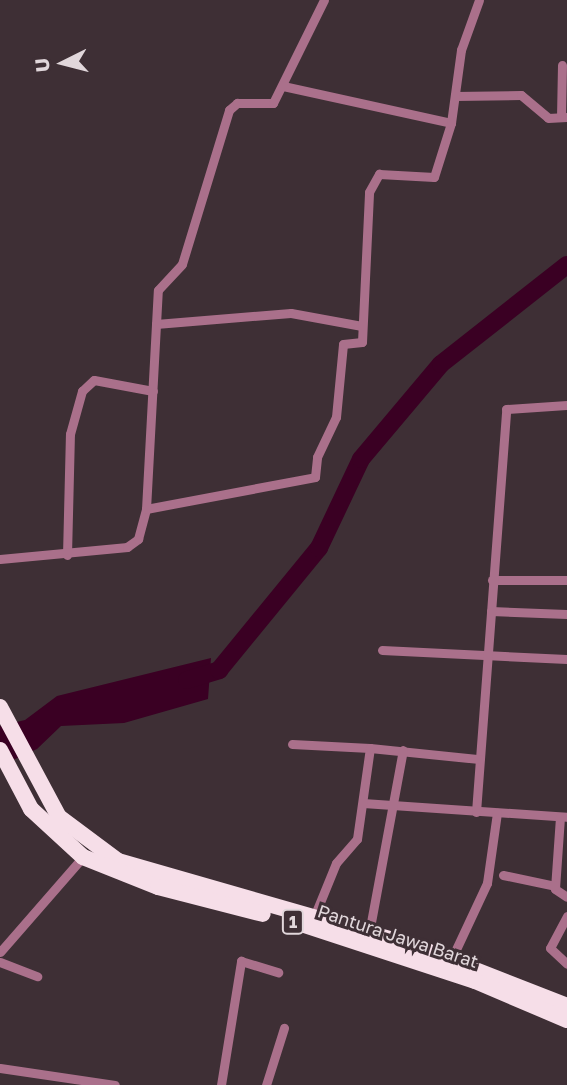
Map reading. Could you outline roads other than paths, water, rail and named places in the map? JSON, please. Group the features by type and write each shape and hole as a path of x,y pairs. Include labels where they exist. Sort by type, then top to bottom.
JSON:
{"highway":[{"name":"1","path":"0,707 50,802 75,834 118,861 314,918 336,930 369,933 386,944 451,960 566,1015"},
{"name":"Pantura Jawa Barat","path":"0,750 31,808 83,857 158,887 386,944 566,1015"}],"street":[{"path":"0,559 66,555 133,544 146,509 158,290 182,264 229,110 237,103 269,105 283,86 324,0"},
{"path":"146,509 314,478 336,417 343,343 361,343 363,218 373,178 434,177 451,123 461,50 480,0"},
{"path":"455,96 521,95 544,116 564,117 562,65"},
{"path":"283,86 451,123"},
{"path":"156,324 291,313 362,326"},
{"path":"66,555 70,434 82,391 94,380 153,391"},
{"path":"476,812 506,409 567,405"},
{"path":"492,580 567,580"},
{"path":"491,611 567,614"},
{"path":"382,650 567,659"},
{"path":"292,744 403,750 479,759"},
{"path":"314,918 336,863 354,849 370,748"},
{"path":"369,933 403,750"},
{"path":"363,803 564,817 555,886"},
{"path":"451,960 483,895 497,813"},
{"path":"0,952 83,857"},
{"path":"503,875 555,886 567,897"},
{"path":"567,916 550,948 567,964"},
{"path":"220,1085 241,961 278,972"},
{"path":"0,962 37,976"},
{"path":"266,1085 284,1028"},
{"path":"0,1068 112,1085"}],"waterway":[{"path":"187,680 219,670 319,548 361,459 441,364 567,265"}]}
